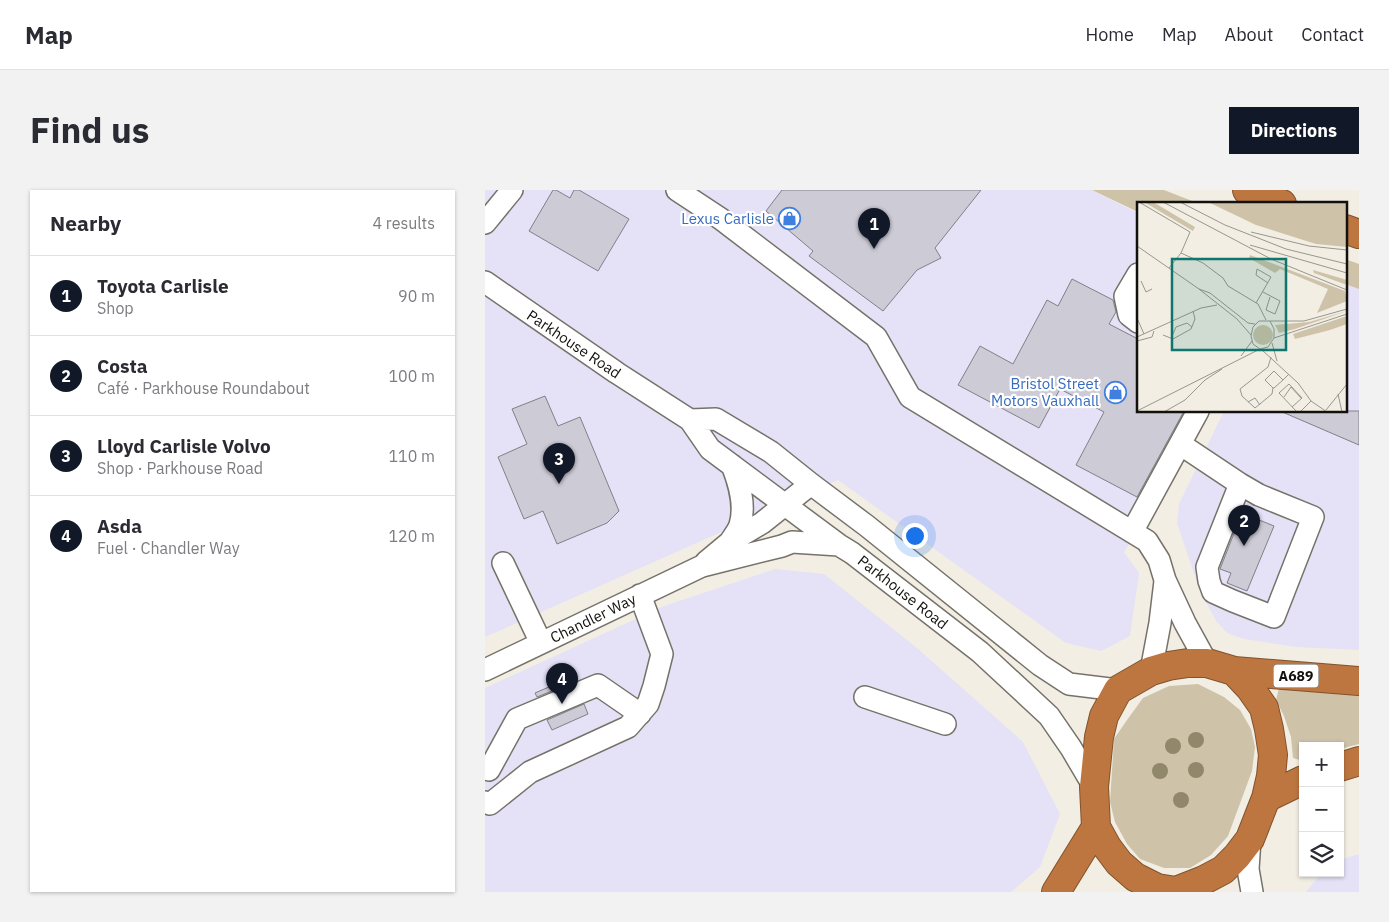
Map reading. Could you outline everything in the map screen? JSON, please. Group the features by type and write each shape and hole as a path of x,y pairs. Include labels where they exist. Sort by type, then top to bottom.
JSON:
{"highway":[{"path":"1247,190 1277,202"},
{"path":"1347,230 1359,234"},
{"path":"1207,663 1233,671 1250,688 1264,708 1273,754 1266,798 1250,839 1223,870 1204,880 1164,891 1135,877 1119,863 1107,847 1096,826 1094,787 1099,737 1104,716 1118,690 1151,671 1178,664 1207,663"},
{"name":"A689","path":"1233,671 1359,680"},
{"path":"1344,766 1359,761"},
{"path":"1266,798 1299,782"},
{"path":"1056,892 1096,826"}],"street":[{"path":"485,223 513,190"},
{"path":"677,190 721,219 876,337 910,397 1147,541 1159,560 1165,580 1185,623 1207,663"},
{"path":"1137,276 1125,296 1129,315 1137,321"},
{"name":"Parkhouse Road","path":"485,282 617,373 690,420 710,449 852,553 980,652 1049,716 1094,787"},
{"path":"1132,532 1197,412"},
{"name":"Parkhouse Road","path":"690,420 716,419 771,452 867,526 1026,654 1061,679 1069,684 1118,690"},
{"path":"1180,444 1259,495 1313,517 1274,617 1213,592 1209,581 1207,567 1240,484"},
{"name":"Chandler Way","path":"730,542 740,525 742,511 739,484 732,465"},
{"path":"792,542 806,521 812,507 811,484"},
{"name":"Chandler Way","path":"702,566 730,542 762,523 811,484"},
{"name":"Chandler Way","path":"485,670 702,566 792,542 839,545"},
{"path":"503,563 541,643"},
{"path":"1151,671 1160,623 1165,580"},
{"path":"485,802 491,804 531,772 628,727 648,704 662,654 640,595"},
{"path":"515,785 487,769 517,719 598,685 639,714"},
{"path":"865,697 945,724"},
{"path":"1250,839 1248,869 1252,892"}],"shaded area":[{"path":"485,190 1091,190 1137,213 1137,412 1210,412 1124,552 1139,573 1130,636 1101,651 1066,643 838,480 485,637"},
{"path":"1092,190 1164,190 1195,202 1137,202 1137,212"},
{"path":"1347,260 1359,264 1359,289 1347,285"},
{"path":"1347,285 1359,289 1359,650 1297,647 1244,639 1227,633 1216,621 1199,588 1177,523 1179,504 1224,412 1347,412"},
{"path":"775,569 824,574 917,648 1023,742 1060,814 1040,867 1011,892 485,892 485,688 664,606"},
{"path":"1198,684 1224,697 1240,710 1251,729 1255,747 1252,771 1228,836 1211,855 1190,868 1164,868 1140,859 1127,844 1115,822 1110,802 1114,739 1143,698 1169,686"},
{"path":"1279,688 1359,694 1359,744 1344,748 1344,742 1299,742 1299,760 1293,758 1291,737 1276,700"},
{"path":"1359,854 1359,892 1306,892 1318,877 1344,877 1344,859"}],"building":[{"path":"553,190 570,198 574,190 579,190 629,219 598,271 529,231"},
{"path":"782,190 981,190 935,248 941,258 917,270 883,311 809,256 813,251 766,211"},
{"name":"Bristol Street Motors Vauxhall","path":"1072,279 1113,300 1116,312 1109,324 1137,338 1137,412 1183,412 1137,497 1076,465 1104,412 1060,389 1039,428 958,385 980,346 1013,364 1047,300 1058,306"},
{"path":"545,396 558,426 580,417 619,511 607,523 557,544 543,511 524,519 498,457 527,444 512,409"},
{"path":"1359,411 1359,445 1282,412"},
{"path":"1242,513 1274,526 1247,591 1227,583 1231,573 1220,569"},
{"path":"572,677 574,682 537,697 535,693"},
{"path":"584,704 588,714 552,730 547,720"}],"place":[{"name":"Lexus Carlisle","path":"790,218"},
{"name":"Toyota Carlisle","path":"874,249"},
{"name":"Bristol Street Motors Vauxhall","path":"1115,392"},
{"name":"Lloyd Carlisle Volvo","path":"559,484"},
{"name":"Costa","path":"1244,546"},
{"name":"Asda","path":"562,704"}]}
